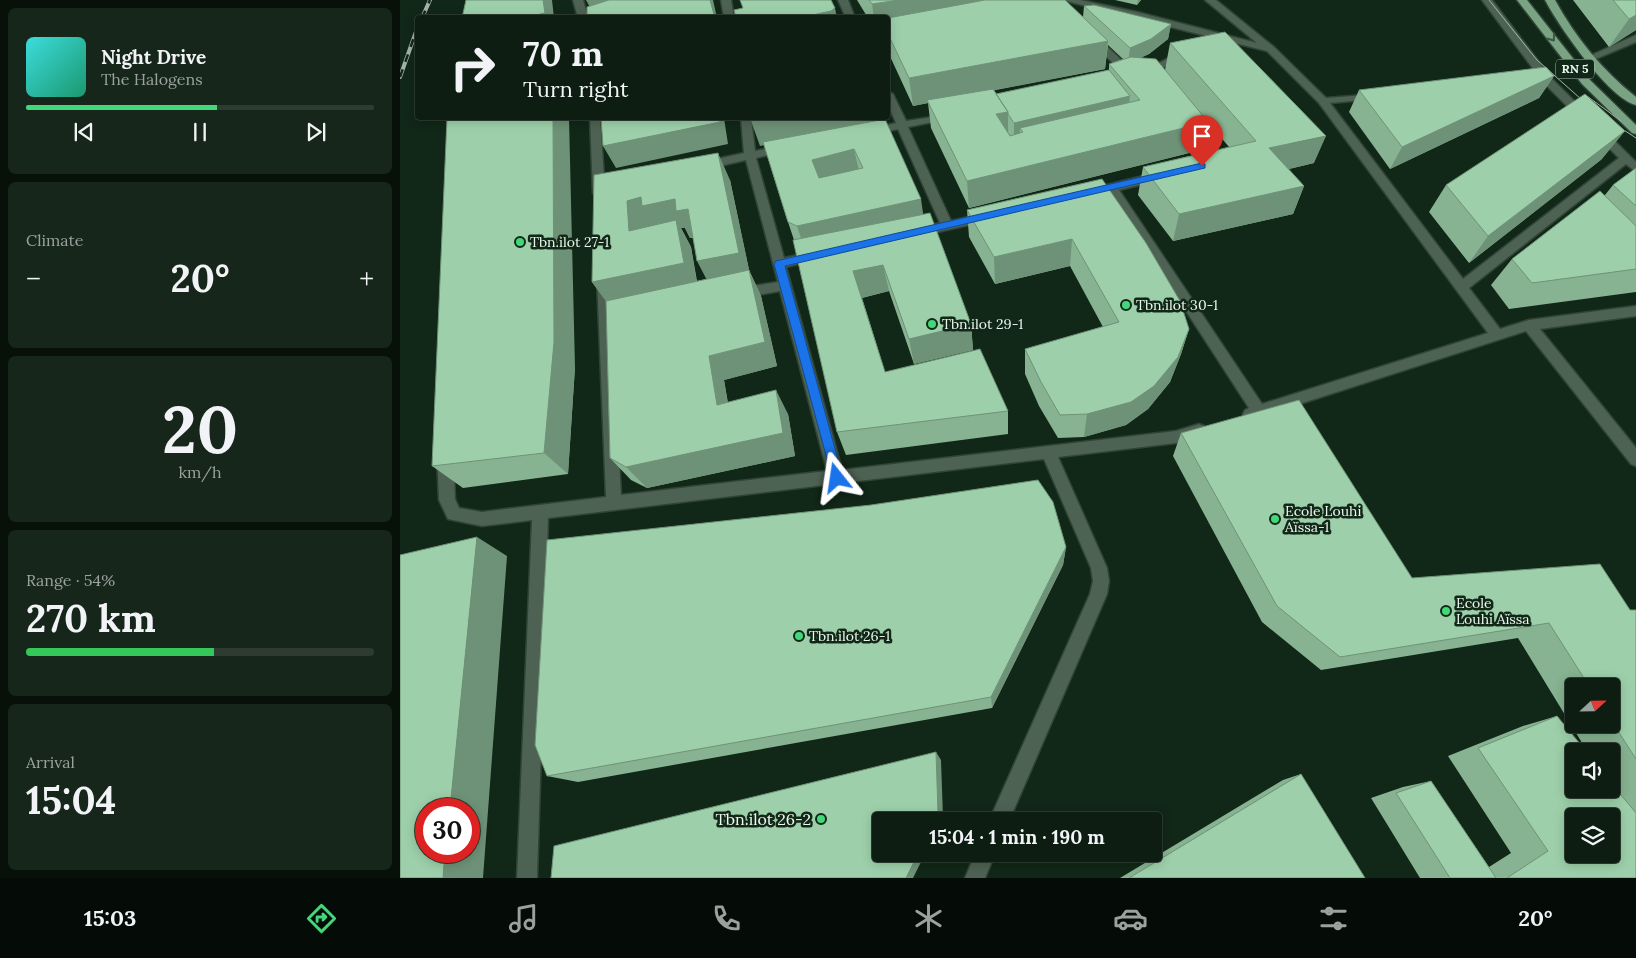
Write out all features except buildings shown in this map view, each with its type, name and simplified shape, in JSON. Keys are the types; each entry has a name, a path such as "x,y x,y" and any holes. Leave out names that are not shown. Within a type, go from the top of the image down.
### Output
{"main road":[{"name":"RN 5","path":"1525,2 1586,82 1636,131"},
{"name":"RN 5","path":"1549,2 1563,24 1590,58 1636,102"}],"street":[{"path":"578,0 582,15"},
{"path":"726,0 728,15"},
{"path":"843,0 850,15"},
{"path":"1057,0 1065,5 1137,15 1271,49"},
{"path":"1210,0 1271,49 1323,101 1463,286 1497,335"},
{"path":"1487,0 1543,80 1636,168"},
{"path":"1084,30 1130,79 1154,83"},
{"path":"1130,79 1219,36"},
{"path":"1590,58 1636,38"},
{"path":"1323,101 1382,95"},
{"path":"890,98 947,226"},
{"path":"855,134 960,114"},
{"path":"1185,116 1216,155 1214,160 1208,164 1193,168"},
{"path":"595,120 603,187 599,207"},
{"path":"746,120 750,155 837,478"},
{"path":"693,168 798,146"},
{"path":"1463,286 1625,158"},
{"path":"1073,197 1175,173"},
{"path":"1112,188 1260,411"},
{"path":"900,237 996,215"},
{"path":"779,264 826,253"},
{"path":"602,263 609,318 614,504"},
{"path":"728,296 785,285"},
{"path":"1232,420 1529,325 1636,311"},
{"path":"1529,325 1636,459"},
{"path":"445,441 447,500 454,514 482,519 1176,437 1213,426"},
{"path":"1003,812 1101,581 1099,568 1048,452"},
{"path":"527,878 540,513"},
{"path":"975,878 982,862"}],"tram line":[{"path":"1489,0 1537,60 1590,107"},
{"path":"1587,96 1621,121"},
{"path":"1610,121 1636,138"}],"railway":[{"path":"423,15 430,0"},
{"path":"400,77 415,34"}],"place":[{"name":"Tbn.ilot 27-1","path":"520,242"},
{"name":"Tbn.ilot 30-1","path":"1126,305"},
{"name":"Tbn.ilot 29-1","path":"932,324"},
{"name":"Ecole Louhi Aïssa-1","path":"1275,519"},
{"name":"Ecole Louhi Aïssa","path":"1446,611"},
{"name":"Tbn.ilot 26-1","path":"799,636"},
{"name":"Tbn.ilot 26-2","path":"821,819"}],"route":[{"path":"837,478 779,264 1202,166"}]}
